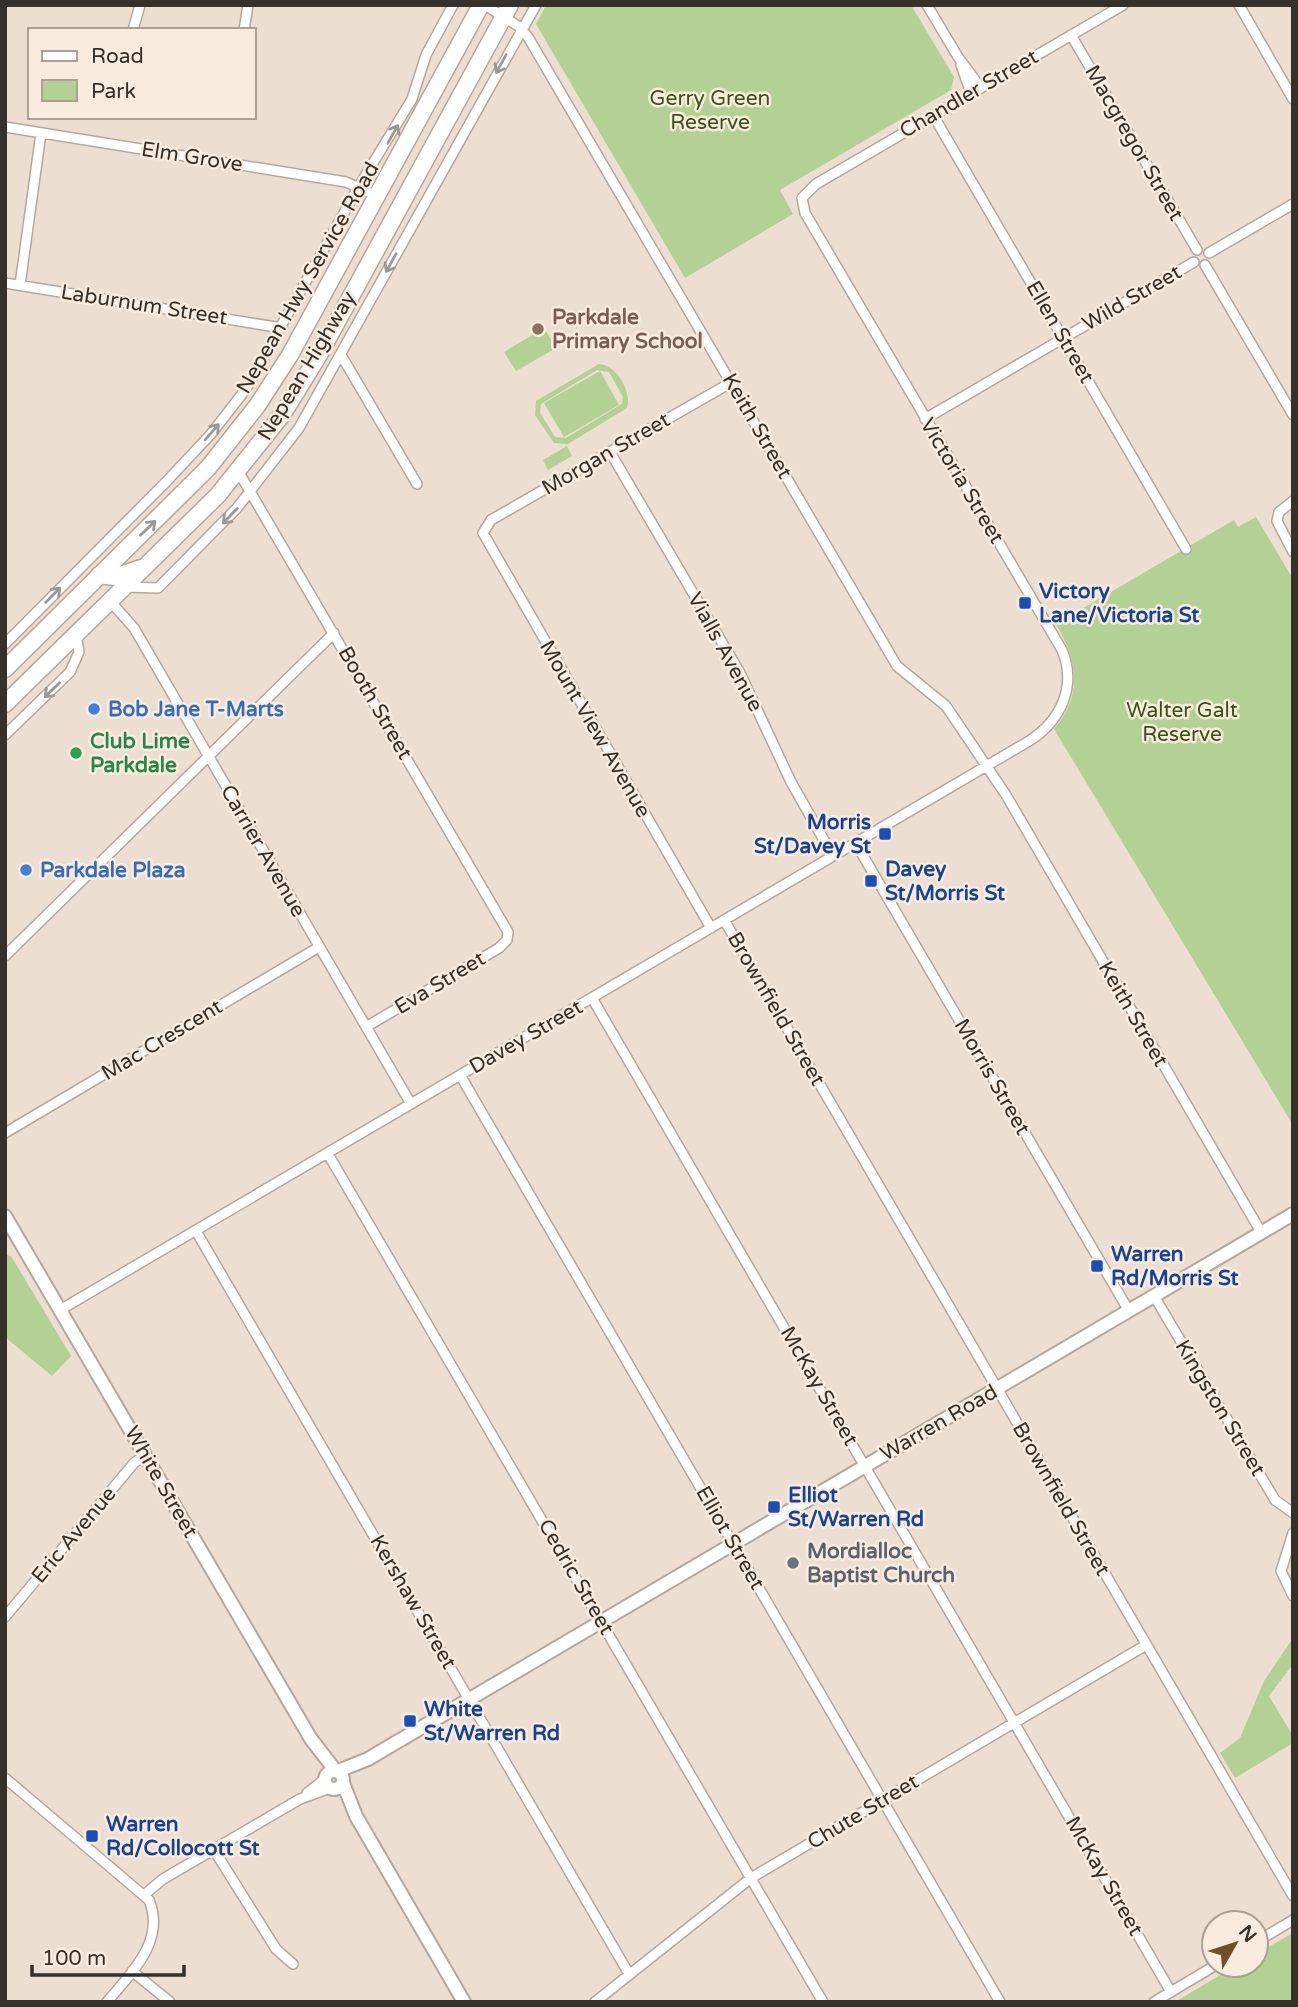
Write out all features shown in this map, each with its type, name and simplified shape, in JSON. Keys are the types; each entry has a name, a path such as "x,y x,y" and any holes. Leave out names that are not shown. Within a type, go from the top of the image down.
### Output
{"highway":[{"name":"Nepean Highway","path":"5,669 208,468 257,407 290,355 483,5"},
{"name":"Nepean Highway","path":"5,704 145,567 238,471 282,415 307,376 507,11"},
{"path":"99,575 114,577 145,567"},
{"path":"72,603 110,601"}],"street":[{"path":"134,28 140,5"},
{"path":"244,28 248,5"},
{"name":"Nepean Hwy Service Road","path":"5,644 224,418 256,374 359,186 412,99 426,55 453,5"},
{"name":"Keith Street","path":"483,5 507,11 521,29 578,119 897,666 942,701 1006,795 1261,1232"},
{"path":"124,587 158,588 251,491 299,428 536,5"},
{"path":"926,5 981,88"},
{"name":"Chandler Street","path":"816,184 1123,5"},
{"path":"1239,5 1293,99"},
{"name":"Macgregor Street","path":"1071,35 1197,250"},
{"path":"958,57 971,93"},
{"name":"Ellen Street","path":"933,115 1186,549"},
{"name":"Elm Grove","path":"5,127 359,186 377,197"},
{"path":"20,285 41,133"},
{"name":"Victoria Street","path":"816,184 802,198 805,213 1067,662 1067,691 1056,716 1038,736 985,766"},
{"path":"1293,204 1209,253 1197,250 1194,261 1205,265 1293,415"},
{"path":"1205,265 1210,258 1209,253"},
{"name":"Wild Street","path":"925,419 1194,261"},
{"name":"Laburnum Street","path":"5,283 282,328"},
{"path":"341,355 417,484"},
{"name":"Morgan Street","path":"483,529 491,520 732,382"},
{"name":"Vialls Avenue","path":"610,452 740,673 791,782 833,856"},
{"name":"Booth Street","path":"238,471 506,926 508,936"},
{"path":"1293,500 1279,512 1277,521 1293,552"},
{"name":"Mount View Avenue","path":"483,529 489,549 711,928"},
{"path":"86,562 99,575"},
{"name":"Carrier Avenue","path":"110,601 134,628 411,1104"},
{"path":"5,956 334,633"},
{"path":"5,735 70,672 79,652 76,635"},
{"name":"Davey Street","path":"60,1310 985,766"},
{"name":"Morris Street","path":"855,842 1129,1311"},
{"name":"Brownfield Street","path":"724,920 1293,1896"},
{"name":"Eva Street","path":"366,1027 499,948 508,936"},
{"name":"Mac Crescent","path":"5,1133 320,947"},
{"name":"McKay Street","path":"592,998 1171,1992"},
{"name":"Elliot Street","path":"460,1075 1000,2002"},
{"name":"Cedric Street","path":"328,1154 823,2002"},
{"name":"Warren Road","path":"144,1895 163,1879 1293,1214"},
{"name":"White Street","path":"7,1225 60,1310 464,2002"},
{"name":"Kershaw Street","path":"196,1231 629,1973"},
{"name":"Kingston Street","path":"1154,1296 1275,1500 1293,1513"},
{"name":"Eric Avenue","path":"5,1617 134,1463 145,1455"},
{"path":"1293,1533 1281,1566 1282,1576 1293,1596"},
{"name":"Chute Street","path":"595,2002 751,1878 1146,1645"},
{"path":"5,1778 144,1895 151,1906 153,1927 147,1951 107,2002"},
{"path":"214,1850 268,1937 293,1964"},
{"path":"1270,1934 1293,1920"},
{"path":"132,1971 170,2002"},
{"path":"1154,2002 1200,1975"}],"green space":[{"name":"Gerry Green Reserve","path":"546,5 911,5 954,77 951,90 780,190 793,214 685,278 536,24"},
{"path":"544,328 556,348 516,371 504,352"},
{"path":"599,364 612,369 622,380 628,402 627,408 568,444 554,443 535,415 536,401","holes":["597,370 609,372 623,397 622,404 566,438 555,437 540,413 541,404"]},
{"path":"600,371 619,405 564,437 544,403"},
{"path":"567,446 572,456 548,470 543,460"},
{"name":"Walter Galt Reserve","path":"1256,517 1293,579 1293,1125 1054,729 1070,703 1074,678 1069,651 1056,624 1234,520 1238,527"},
{"path":"6,1255 11,1256 71,1356 52,1376 5,1337"},
{"path":"1293,1638 1293,1664 1269,1696 1293,1736 1293,1743 1235,1778 1220,1753 1240,1738 1264,1681"},
{"path":"1293,1933 1293,2002 1175,2002 1214,1979 1270,1979 1270,1946"}],"place":[{"name":"Parkdale Primary School","path":"538,329"},
{"name":"Victory Lane/Victoria St","path":"1025,603"},
{"name":"Bob Jane T-Marts","path":"94,709"},
{"name":"Club Lime Parkdale","path":"76,753"},
{"name":"Morris St/Davey St","path":"885,834"},
{"name":"Parkdale Plaza","path":"26,870"},
{"name":"Davey St/Morris St","path":"871,881"},
{"name":"Warren Rd/Morris St","path":"1097,1266"},
{"name":"Elliot St/Warren Rd","path":"774,1507"},
{"name":"Mordialloc Baptist Church","path":"793,1563"},
{"name":"White St/Warren Rd","path":"410,1721"},
{"name":"Warren Rd/Collocott St","path":"92,1836"}]}
